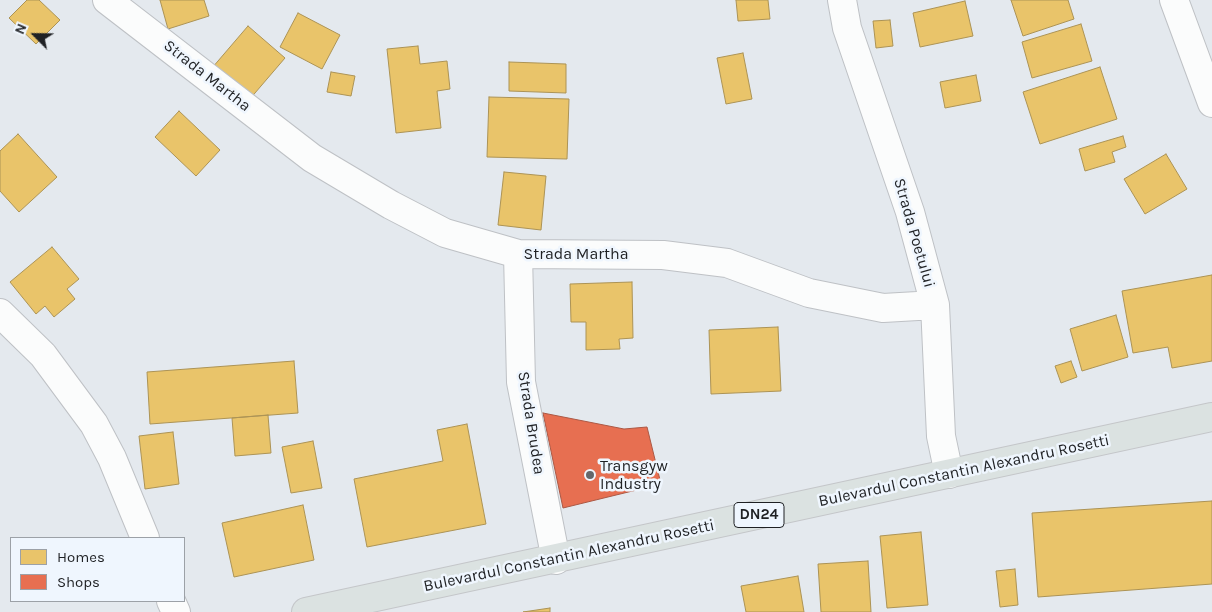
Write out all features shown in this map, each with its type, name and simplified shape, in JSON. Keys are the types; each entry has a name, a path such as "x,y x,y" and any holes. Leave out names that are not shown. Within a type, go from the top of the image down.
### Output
{"main road":[{"name":"Bulevardul Constantin Alexandru Rosetti","path":"306,612 556,560 1212,417"}],"street":[{"name":"Strada Martha","path":"107,0 312,158 391,205 445,233 518,254 664,254 727,264 809,293 883,308 935,305"},
{"name":"Strada Poetului","path":"842,0 847,28 910,212 935,305 941,436 949,474"},
{"path":"1174,0 1212,103"},
{"name":"Strada Brudea","path":"518,254 521,382 556,560"},
{"path":"0,313 43,354 94,424 112,458 145,537"}],"building: Homes":[{"path":"27,0 39,0 60,20 36,44 9,18"},
{"path":"160,0 204,0 209,16 168,29"},
{"path":"736,0 768,0 770,19 738,21"},
{"path":"1011,0 1068,0 1074,19 1023,36"},
{"path":"965,1 973,36 920,47 913,13"},
{"path":"298,13 340,35 322,69 280,47"},
{"path":"890,20 893,46 876,48 873,21"},
{"path":"1081,24 1092,61 1032,78 1022,42"},
{"path":"248,26 285,58 249,100 212,68"},
{"path":"418,46 420,64 447,61 450,89 437,91 441,128 396,133 387,49"},
{"path":"743,53 752,99 726,104 717,58"},
{"path":"509,62 566,64 566,93 509,91"},
{"path":"1100,67 1117,119 1040,144 1023,92"},
{"path":"331,72 355,76 351,96 327,92"},
{"path":"976,75 981,101 945,108 940,82"},
{"path":"489,97 569,99 567,159 487,157"},
{"path":"179,111 220,150 196,176 155,137"},
{"path":"18,134 57,177 19,212 0,191 0,151"},
{"path":"1123,136 1126,147 1112,152 1115,162 1085,171 1079,149"},
{"path":"1166,154 1187,189 1145,214 1124,179"},
{"path":"504,172 546,176 541,230 498,225"},
{"path":"52,247 79,279 67,289 75,299 54,317 45,306 36,314 10,282"},
{"path":"1212,275 1212,361 1172,368 1168,347 1133,353 1122,291"},
{"path":"632,282 633,338 619,339 620,349 586,350 586,322 571,322 570,284"},
{"path":"1116,315 1128,357 1082,371 1070,329"},
{"path":"778,327 781,391 711,394 709,330"},
{"path":"294,361 298,413 150,424 147,372"},
{"path":"1071,361 1077,377 1061,383 1055,366"},
{"path":"268,415 271,453 235,456 232,418"},
{"path":"467,424 486,524 367,547 354,479 443,461 437,430"},
{"path":"173,432 179,484 145,489 139,436"},
{"path":"313,441 322,488 291,493 282,447"},
{"path":"1212,501 1212,584 1038,597 1032,513"},
{"path":"303,505 314,560 234,577 222,523"},
{"path":"921,532 928,605 887,608 880,536"},
{"path":"868,561 871,612 821,612 818,564"},
{"path":"1015,569 1018,605 1000,607 996,571"},
{"path":"798,576 804,612 746,612 741,586"},
{"path":"550,608 550,612 523,612"}],"building: Shops":[{"path":"543,413 624,429 647,427 661,484 563,508"}],"place":[{"name":"Transgyw Industry","path":"590,475"}]}
